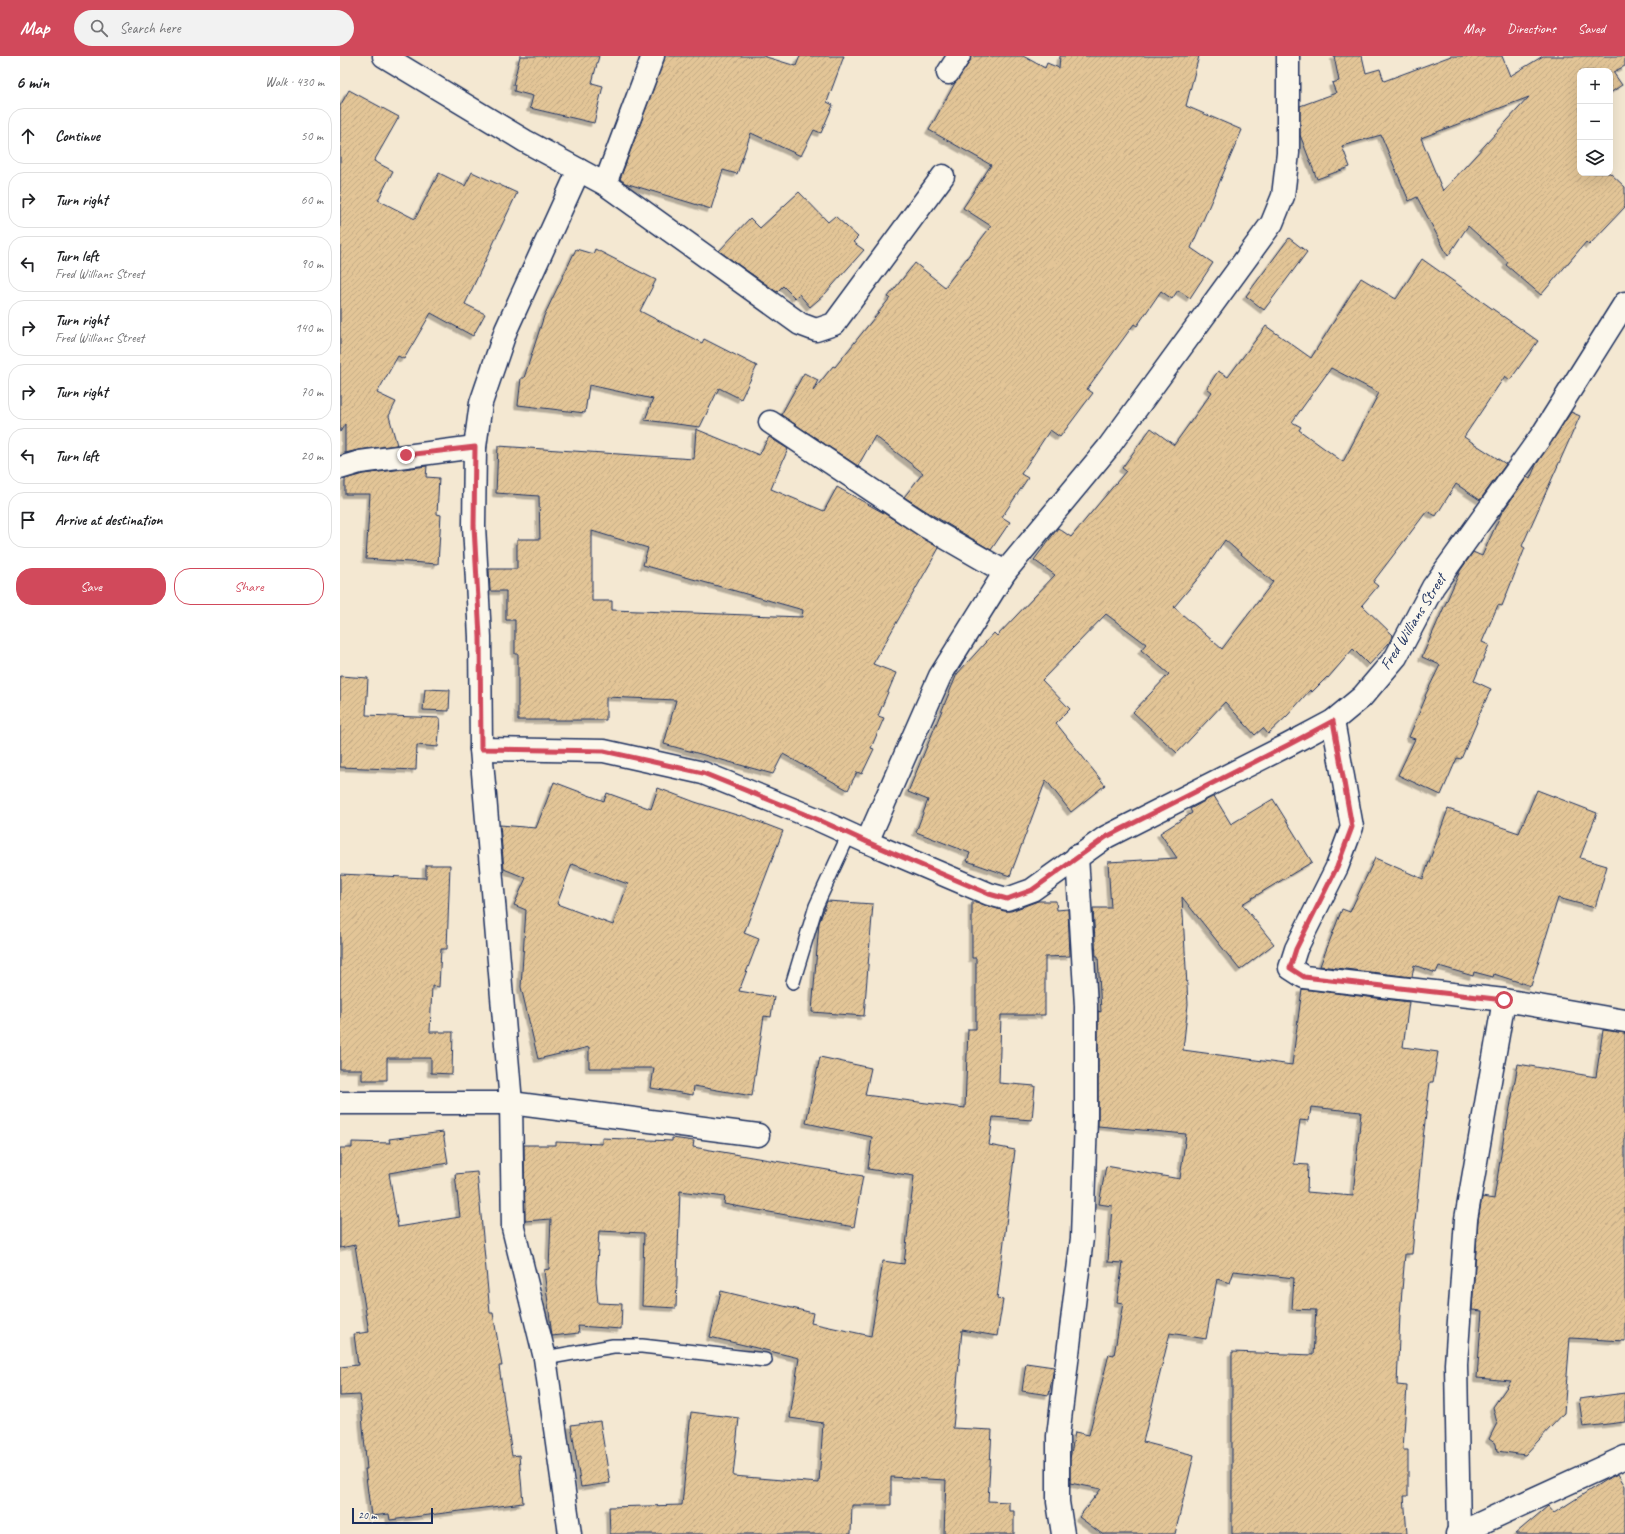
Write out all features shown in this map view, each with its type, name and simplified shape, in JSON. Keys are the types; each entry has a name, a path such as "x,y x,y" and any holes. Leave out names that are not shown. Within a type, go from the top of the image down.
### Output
{"street":[{"path":"384,56 526,141 605,184 800,324 816,330 834,324 943,176"},
{"path":"605,184 653,56"},
{"path":"858,838 940,676 1005,572 1107,449 1272,223 1283,196 1288,153 1288,56"},
{"path":"570,1534 545,1358 513,1228 511,1103 481,749 480,637 474,526 475,447 481,403 506,330 579,170"},
{"name":"Fred Willians Street","path":"481,749 604,751 703,773 819,820 989,894 1007,899 1032,890 1077,856 1106,837 1333,721 1362,697 1396,657 1433,587 1542,435 1625,302"},
{"path":"770,422 927,527 1005,572"},
{"path":"340,468 360,462 475,447"},
{"path":"1333,721 1352,827 1337,867 1296,949 1290,968 1304,977 1504,1000 1625,1022"},
{"path":"1063,1534 1058,1502 1058,1436 1082,1238 1086,1118 1086,1006 1077,856"},
{"path":"1504,1000 1466,1219 1456,1364 1458,1533 1625,1457"},
{"path":"340,1103 511,1103 758,1135"}],"lane":[{"path":"793,982 816,906 858,838"},
{"path":"545,1358 612,1346 642,1346 764,1360"}],"building":[{"path":"520,56 599,56 592,83 603,86 594,123 530,108 533,96 514,91 515,85 513,85"},
{"path":"665,56 763,56 796,66 800,56 844,56 827,102 833,105 821,133 814,130 801,156 751,133 737,174 723,170 711,209 625,183 620,179"},
{"path":"971,56 1023,56 1045,68 1047,63 1059,68 1060,56 1199,56 1186,106 1242,130 1191,248 1213,263 1190,298 1178,290 1172,299 1161,291 1137,326 1134,324 1087,389 1093,393 1060,437 1050,430 1021,474 1028,478 1002,517 1010,522 991,550 904,497 923,473 875,436 858,466 781,415 804,373 818,380 813,391 833,366 835,367 890,298 888,297 915,263 945,287 991,226 963,208 991,165 929,130 955,83 969,63"},
{"path":"1334,56 1362,56 1366,73 1380,69 1384,81 1451,56 1502,56 1510,76 1543,56 1625,56 1625,66 1613,72 1613,68 1577,68 1577,176 1613,176 1625,187 1625,207 1589,245 1586,242 1541,295 1506,265 1508,262 1468,226 1448,256 1417,197 1409,201 1381,135 1342,146 1350,167 1317,179 1300,135 1300,106 1336,93 1332,83 1339,81","holes":["1529,97 1443,191 1421,138"]},
{"path":"1613,72 1622,85 1613,91"},
{"path":"349,90 399,117 374,161 393,171 378,200 415,219 439,173 465,186 472,172 517,193 465,304 485,314 473,336 431,313 404,359 398,356 377,393 396,402 389,416 397,445 345,453 345,424 340,432 340,106"},
{"path":"799,192 828,222 835,216 858,237 853,242 864,250 825,294 810,307 799,294 795,298 783,286 777,292 719,251 750,218 760,228"},
{"path":"1289,238 1307,252 1264,310 1246,296"},
{"path":"576,249 593,254 595,249 656,280 640,311 702,343 704,339 757,366 741,399 719,388 700,427 645,420 653,399 589,385 585,413 518,405 521,378 524,378 544,316"},
{"path":"1422,259 1538,341 1510,380 1505,376 1464,437 1506,464 1480,500 1456,484 1436,516 1427,511 1373,582 1378,586 1362,605 1393,635 1389,643 1369,665 1353,649 1328,678 1327,677 1312,692 1310,690 1288,715 1268,734 1263,728 1255,735 1225,702 1177,753 1133,712 1169,674 1141,650 1146,644 1106,614 1042,680 1070,709 1056,723 1105,785 1071,812 1046,780 1010,876 967,861 970,853 916,832 928,800 908,792 957,674 994,633 997,636 1055,575 1034,560 1058,528 1071,537 1126,471 1122,468 1151,428 1174,445 1212,392 1207,388 1218,371 1228,377 1266,326 1311,358 1361,278 1396,299","holes":["1331,368 1379,393 1343,462 1299,430 1301,427 1292,422","1225,540 1273,582 1222,649 1174,607 1200,576"]},
{"path":"1571,412 1580,416 1522,546 1525,548 1502,606 1498,605 1482,642 1489,645 1474,681 1491,689 1461,759 1457,758 1441,795 1398,775 1415,739 1409,737 1426,697 1425,696 1440,665 1422,657 1460,571 1473,552 1482,556 1501,514 1527,477 1530,479 1536,465"},
{"path":"696,429 759,455 769,437 788,449 771,489 824,511 837,487 882,512 939,548 873,664 896,673 878,716 884,718 871,748 874,749 862,774 857,772 848,790 783,754 773,774 664,744 676,700 606,697 606,720 518,720 518,654 515,654 515,620 506,620 506,591 490,591 489,569 517,569 517,539 540,539 539,496 496,493 498,446 694,459","holes":["592,531 648,548 643,565 803,610 802,617 612,610 612,601 592,601"]},
{"path":"427,466 426,477 439,478 437,514 441,515 438,564 366,559 370,494 345,494 345,479 363,474"},
{"path":"340,676 368,678 366,715 440,718 438,747 417,745 416,770 340,767"},
{"path":"425,689 450,690 449,711 423,710"},
{"path":"554,782 604,801 607,793 651,809 658,788 695,802 740,816 741,815 783,831 744,933 759,939 739,991 774,997 771,1017 764,1016 752,1096 694,1086 693,1095 651,1088 654,1068 589,1068 589,1047 538,1059 521,987 526,910 514,905 526,878 504,869 500,825 536,828","holes":["572,864 628,884 613,925 557,904"]},
{"path":"1537,790 1597,813 1580,858 1607,866 1595,908 1558,898 1531,986 1494,974 1493,977 1474,972 1473,976 1439,966 1436,973 1414,965 1412,977 1320,966 1342,909 1350,912 1375,858 1423,879 1448,809 1519,833"},
{"path":"1214,796 1231,824 1273,799 1312,862 1242,904 1274,944 1240,970 1182,897 1188,1004 1183,1050 1292,1065 1302,989 1409,1002 1403,1047 1438,1052 1433,1082 1430,1082 1412,1254 1405,1254 1400,1315 1397,1385 1407,1386 1403,1450 1408,1450 1408,1496 1404,1496 1407,1534 1232,1534 1232,1352 1313,1355 1316,1310 1292,1309 1294,1278 1234,1271 1230,1283 1217,1279 1206,1339 1170,1333 1143,1442 1194,1455 1175,1534 1102,1534 1079,1517 1101,1489 1070,1483 1070,1459 1075,1432 1089,1435 1109,1354 1114,1355 1123,1303 1117,1302 1123,1263 1108,1262 1112,1206 1099,1204 1106,1166 1180,1179 1186,1134 1098,1126 1098,1011 1101,1012 1098,956 1096,956 1093,908 1111,908 1108,862 1177,858 1160,833 1192,813 1190,809","holes":["1311,1107 1361,1112 1353,1196 1307,1192 1308,1165 1294,1164 1300,1120 1309,1121"]},
{"path":"426,865 450,865 447,949 441,949 439,987 432,986 430,1032 453,1032 452,1074 431,1073 431,1058 387,1058 387,1080 362,1080 362,1069 340,1069 340,874 426,878"},
{"path":"827,901 873,904 864,1016 812,1012 819,923"},
{"path":"1038,901 1056,901 1057,910 1068,909 1070,956 1045,957 1045,1015 1001,1015 999,1083 1035,1086 1032,1120 993,1117 989,1145 1015,1150 997,1299 1003,1300 997,1336 962,1330 953,1428 992,1430 988,1501 1009,1502 1009,1511 1014,1511 1014,1534 944,1534 946,1480 891,1477 891,1505 852,1505 851,1534 610,1534 609,1507 682,1505 691,1412 739,1418 733,1476 819,1483 823,1423 790,1418 799,1358 710,1337 721,1291 813,1313 811,1323 871,1336 883,1261 904,1264 914,1176 868,1169 872,1137 806,1123 820,1057 871,1068 865,1095 965,1108 968,1029 976,1029 976,958 972,958 972,902 1004,911 1011,911"},
{"path":"1603,1030 1625,1033 1625,1341 1570,1338 1564,1413 1525,1455 1497,1451 1496,1444 1489,1439 1497,1423 1493,1407 1511,1381 1477,1378 1482,1311 1472,1310 1478,1220 1482,1197 1494,1199 1505,1129 1506,1130 1518,1064 1596,1077"},
{"path":"443,1132 448,1163 389,1173 398,1227 460,1217 455,1174 477,1172 490,1313 493,1313 502,1366 499,1366 512,1456 519,1455 523,1503 390,1520 389,1514 371,1516 365,1469 367,1469 360,1395 340,1396 340,1367 358,1365 354,1334 369,1332 355,1245 340,1248 340,1148 352,1148 352,1142 390,1143 389,1139"},
{"path":"602,1138 672,1141 672,1138 694,1141 693,1147 863,1176 854,1227 724,1204 725,1197 680,1191 676,1308 642,1306 644,1233 599,1231 596,1281 598,1303 622,1304 621,1329 578,1326 579,1333 552,1336 544,1270 549,1269 551,1219 525,1221 524,1145 556,1145 556,1142 602,1144"},
{"path":"1026,1363 1054,1367 1049,1395 1022,1391"},
{"path":"1625,1393 1625,1422 1583,1427 1579,1399"},
{"path":"600,1421 610,1483 581,1487 571,1425"},
{"path":"1618,1474 1625,1486 1625,1534 1515,1534 1548,1506 1554,1513 1607,1479"}],"route":[{"path":"406,455 475,447 474,526 480,637 481,749 604,751 703,773 819,820 989,894 1007,899 1032,890 1077,856 1106,837 1333,721 1352,827 1337,867 1296,949 1290,968 1304,977 1504,1000"}]}
